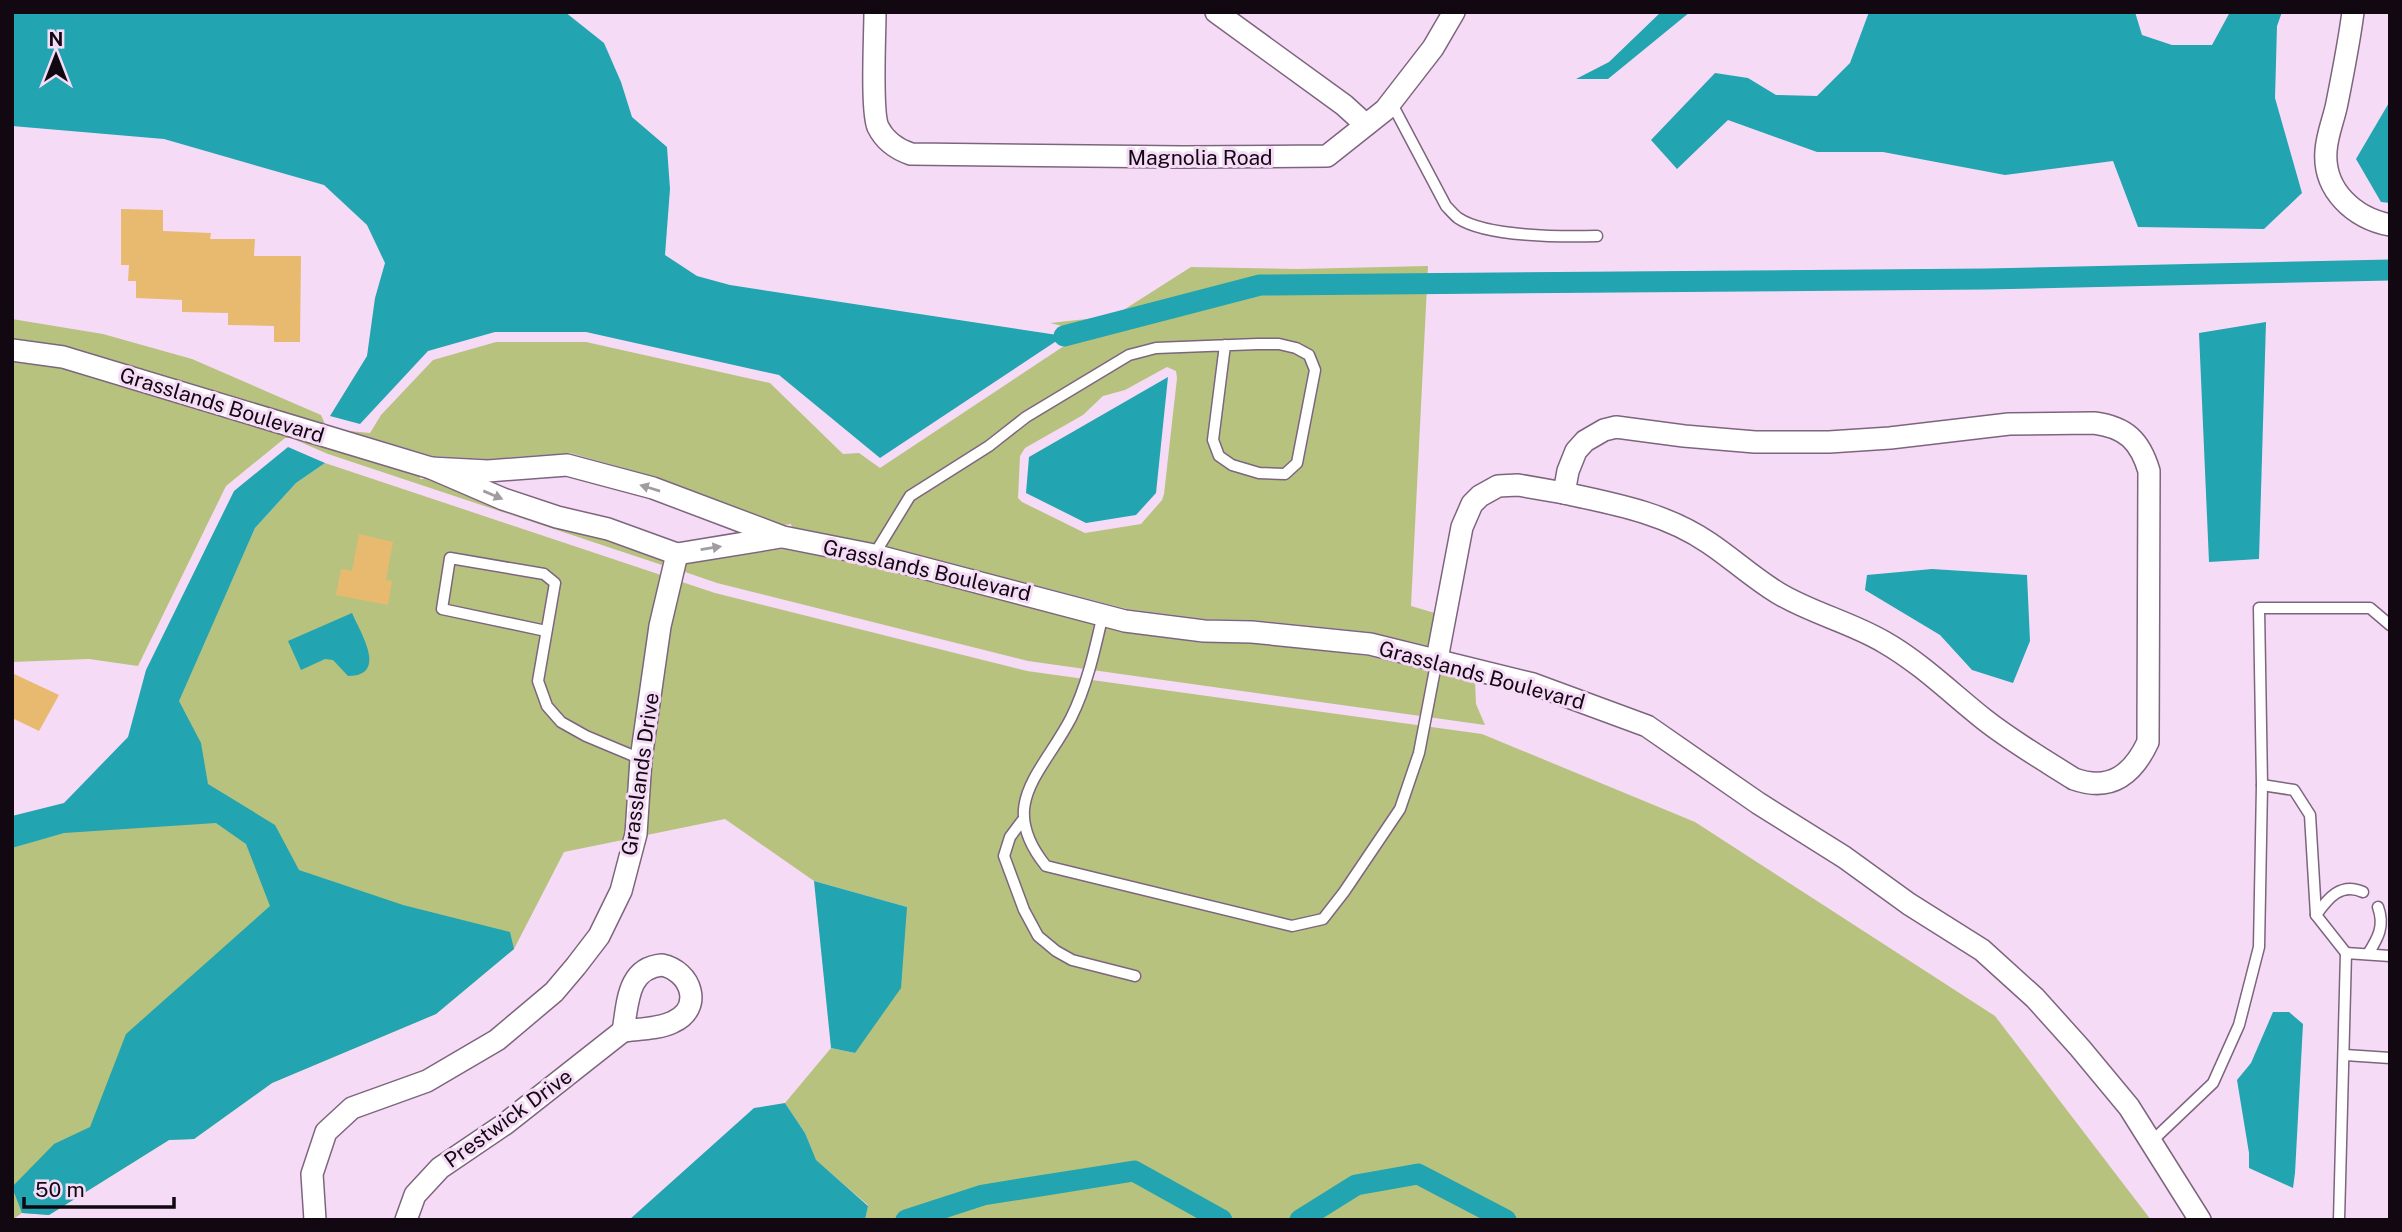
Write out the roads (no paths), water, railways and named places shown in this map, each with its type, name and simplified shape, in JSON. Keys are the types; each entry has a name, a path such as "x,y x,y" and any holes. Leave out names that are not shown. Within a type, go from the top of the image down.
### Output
{"street":[{"name":"Magnolia Road","path":"875,12 876,120 885,138 898,149 911,154 1316,157 1327,156 1336,151 1391,102 1433,48 1454,12"},
{"path":"1216,12 1344,105 1366,125"},
{"path":"2353,12 2326,149 2326,166 2330,180 2347,204 2374,222 2390,225"},
{"name":"Grasslands Boulevard","path":"12,350 63,357 430,468 503,499 557,517 608,529 677,554 783,537"},
{"path":"1437,659 1462,527 1472,504 1498,486 1518,485 1564,494 1624,505 1680,526 1708,542 1764,585 1795,603 1885,642 1915,662 1987,722 2074,779 2082,782 2108,782 2127,773 2139,761 2148,742 2149,471 2138,445 2121,430 2094,423 2009,424 1890,438 1829,442 1755,442 1616,427 1604,430 1585,441 1576,451 1568,471 1564,494"},
{"name":"Grasslands Boulevard","path":"430,468 488,471 567,465 653,488 783,537 874,555 1125,621 1204,631 1252,632 1370,644 1533,684 1647,726 1758,803 1844,857 1909,904 1982,950 2035,998 2129,1107 2200,1220"},
{"name":"Grasslands Drive","path":"315,1220 312,1174 326,1132 352,1108 427,1081 496,1041 554,992 599,936 621,891 636,834 641,759 660,626 677,554"},
{"name":"Prestwick Drive","path":"402,1219 415,1195 440,1168 505,1124 623,1031"}],"lane":[{"path":"1391,102 1446,206 1459,218 1481,227 1511,232 1566,237 1597,236"},
{"path":"874,555 909,496 989,446 1026,417 1129,355 1156,348 1225,345 1279,344 1309,355 1315,370 1297,463 1285,474 1259,473 1232,465 1219,456 1213,440 1225,345"},
{"path":"546,631 442,609 450,558 544,574 555,583 538,681 547,706 561,722 586,736 641,759"},
{"path":"2151,1142 2213,1083 2239,1024 2259,947 2262,785 2259,608 2370,608 2390,625"},
{"path":"1102,614 1094,655 1072,716 1028,788 1022,821 1010,837 1004,856 1024,910 1038,936 1072,960 1135,976"},
{"path":"1022,821 1030,847 1046,866 1292,926 1323,919 1400,809 1419,753 1437,659"},
{"path":"2262,785 2294,790 2310,815 2316,915 2346,953 2339,1220"},
{"path":"2316,915 2329,897 2339,891 2356,889 2363,892"},
{"path":"2368,954 2379,937 2382,924 2378,907"},
{"path":"2346,953 2390,956"},
{"path":"2345,1055 2390,1058"}],"water":[{"path":"12,12 565,12 604,43 632,117 667,147 670,189 665,255 697,276 730,285 1064,336 880,458 779,375 586,332 495,332 428,351 360,424 330,416 367,356 375,298 385,263 367,225 324,185 164,139 12,126"},
{"path":"1661,12 1690,12 1608,79 1576,79 1609,62"},
{"path":"1869,12 2135,12 2142,35 2172,45 2212,45 2230,12 2282,12 2277,26 2275,98 2302,193 2264,229 2138,227 2113,161 2005,175 1883,152 1817,152 1728,120 1677,169 1651,140 1715,73 1748,78 1776,95 1817,96 1850,63"},
{"path":"2390,101 2390,203 2381,202 2356,159"},
{"path":"2266,322 2259,559 2209,562 2199,333"},
{"path":"1168,377 1156,493 1136,515 1086,523 1026,493 1029,457"},
{"path":"288,447 325,463 296,483 255,528 179,701 201,743 208,784 275,825 299,870 403,905 510,932 514,949 436,1014 272,1083 194,1139 169,1140 49,1215 22,1213 12,1187 54,1144 90,1127 126,1034 270,906 246,844 216,823 64,833 12,848 12,816 64,803 128,737 146,670 234,491"},
{"path":"1932,569 2027,575 2030,641 2013,683 1972,670 1940,635 1865,590 1867,575"},
{"path":"352,613 368,652 367,669 360,674 348,676 333,660 325,659 301,670 288,641"},
{"path":"814,881 907,907 901,988 855,1053 831,1048"},
{"path":"2273,1012 2289,1012 2303,1024 2293,1188 2249,1168 2237,1080 2251,1063"},
{"path":"785,1103 805,1133 816,1160 868,1206 865,1220 629,1220 754,1108"}],"waterway":[{"path":"1064,336 1260,285 1986,279 2390,270"},
{"path":"906,1220 983,1195 1134,1171 1222,1220"},
{"path":"1300,1220 1356,1185 1418,1174 1506,1220"}]}
